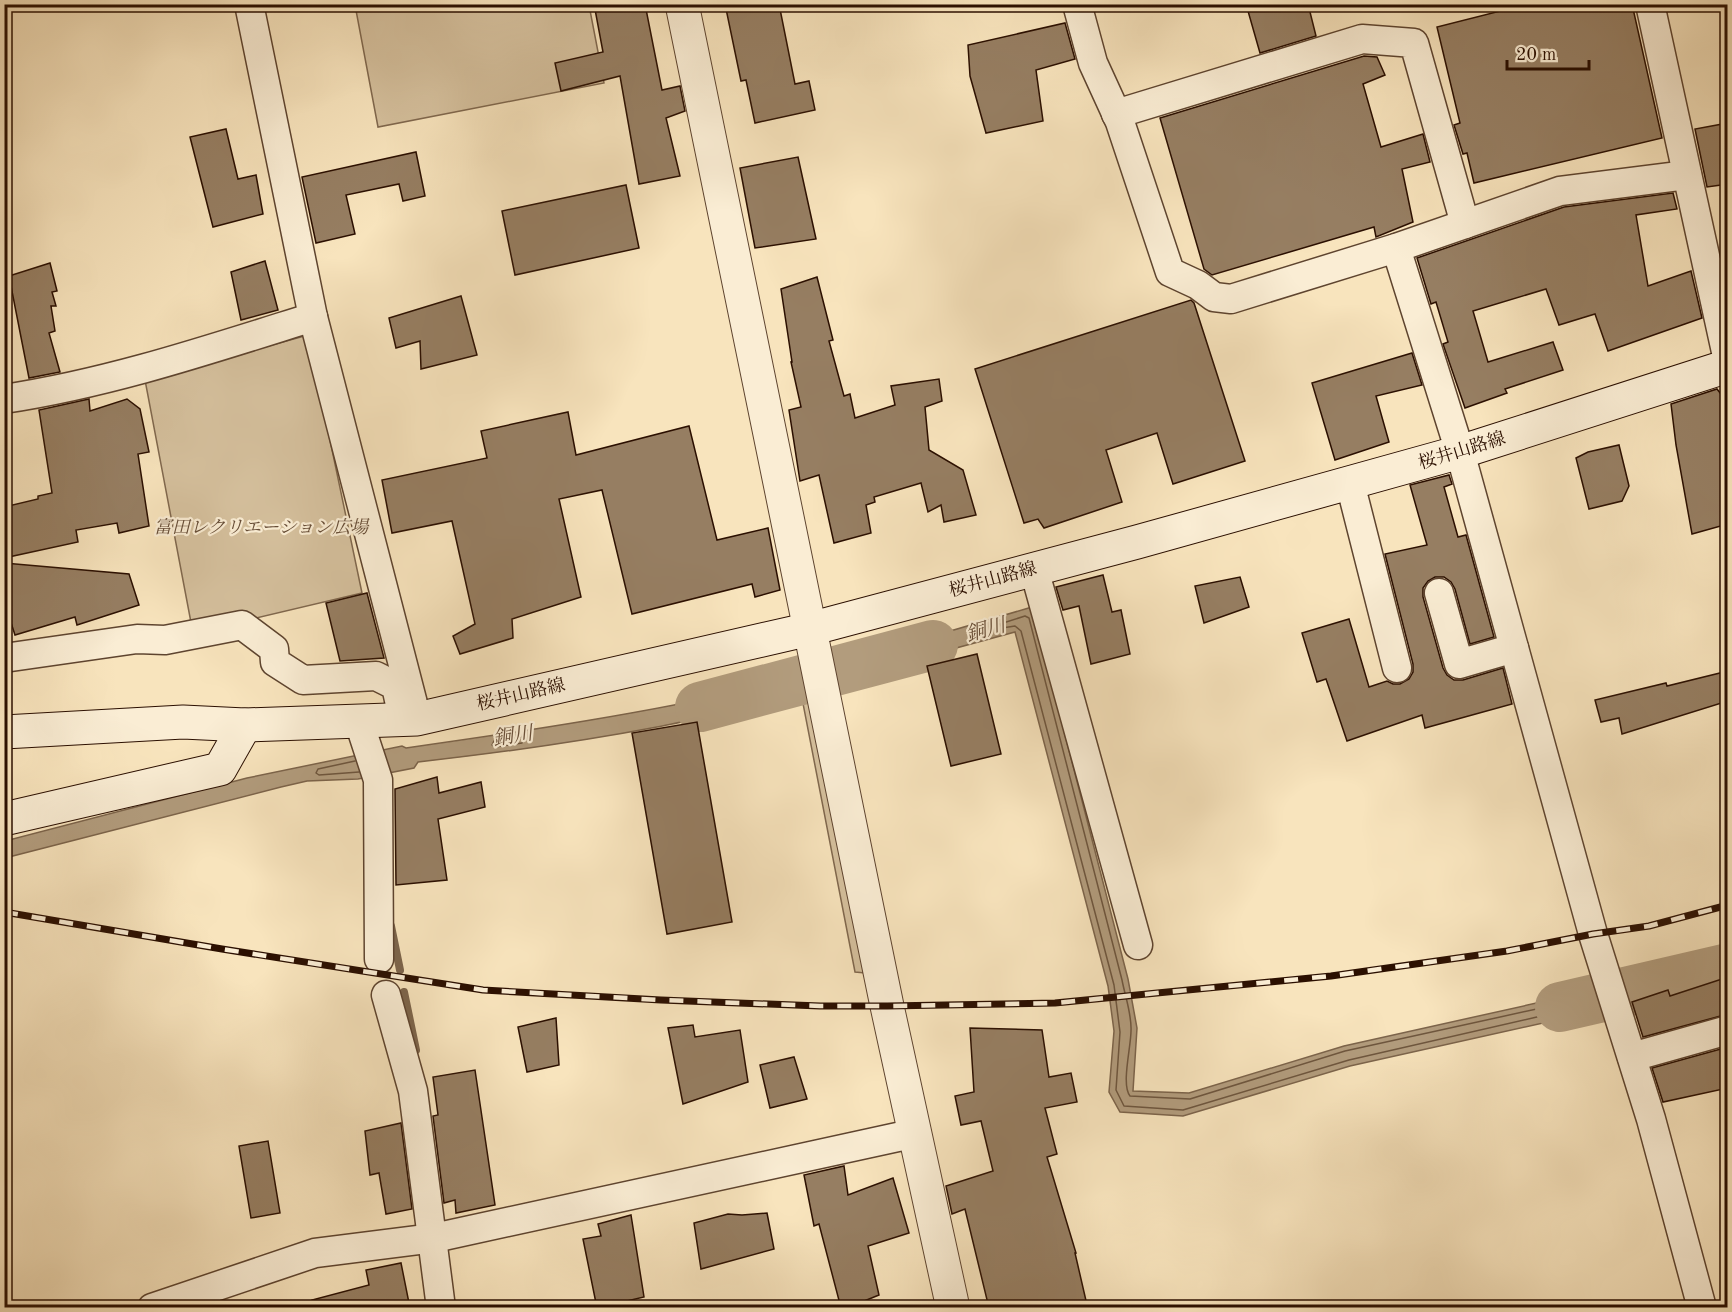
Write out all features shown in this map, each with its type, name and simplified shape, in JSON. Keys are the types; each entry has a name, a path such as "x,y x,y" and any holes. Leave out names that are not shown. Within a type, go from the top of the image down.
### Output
{"main road":[{"path":"682,4 887,1006 953,1308"},
{"name":"桜井山路線","path":"4,732 183,723 245,725 410,719 810,629 1034,570 1460,452 1728,366"},
{"path":"4,819 220,769 245,725"}],"street":[{"path":"249,4 313,317 410,719"},
{"path":"1077,4 1093,63 1116,114 1170,272 1198,285 1214,297 1231,299 1396,248 1560,191 1687,175"},
{"path":"1650,4 1728,361"},
{"path":"1116,114 1362,39 1414,43 1465,224"},
{"path":"1396,248 1460,452 1593,934 1651,1119 1702,1308"},
{"path":"4,399 59,391 143,369 313,317"},
{"path":"1350,483 1398,668"},
{"path":"1034,570 1138,945"},
{"path":"1439,593 1459,664 1514,648"},
{"path":"4,658 137,639 165,640 242,625 274,649 275,662 303,680 376,676 396,686 410,719"},
{"path":"359,722 378,780 379,959"},
{"path":"386,995 413,1091 434,1238 441,1308"},
{"path":"1632,1057 1728,1030"},
{"path":"152,1308 315,1253 434,1238 916,1133"}],"green space":[{"path":"355,5 589,5 604,83 378,127"},
{"name":"富田レクリエーション広場","path":"308,335 362,593 193,633 145,380"},
{"path":"817,682 876,974 855,972 800,688"}],"water":[{"path":"1032,607 1128,979 1137,1028 1133,1091 1189,1093 1344,1046 1604,988 1606,1009 1350,1066 1183,1116 1120,1112 1109,1092 1114,1031 1108,986 1015,632 868,672 865,656"},
{"path":"765,686 769,704 598,738 418,762 414,768 358,779 307,781 5,858 5,841 247,778 402,746 406,748 586,721"}],"building":[{"path":"594,4 645,4 662,90 680,86 685,111 666,118 680,176 639,184 620,76 561,91 555,63 603,52"},
{"path":"725,4 779,4 795,84 809,81 815,110 755,123 746,80 741,81"},
{"path":"1246,4 1308,4 1316,36 1260,53"},
{"path":"1528,4 1632,4 1662,138 1474,183 1467,153 1463,154 1454,125 1460,123 1437,27"},
{"path":"1065,23 1075,59 1036,70 1043,121 986,133 970,76 968,45"},
{"path":"1364,56 1377,57 1385,75 1363,84 1381,147 1423,134 1430,162 1402,169 1413,222 1376,237 1374,227 1212,275 1204,269 1160,118"},
{"path":"1728,123 1728,184 1707,187 1695,129"},
{"path":"226,129 238,179 256,175 263,214 213,227 190,137"},
{"path":"416,152 425,196 403,201 399,184 346,195 355,234 316,243 302,177"},
{"path":"798,157 816,239 755,248 740,168"},
{"path":"626,185 639,248 515,275 502,211"},
{"path":"1673,193 1677,209 1636,215 1648,286 1691,271 1702,318 1608,351 1595,314 1559,325 1546,289 1473,311 1488,362 1553,342 1563,370 1505,389 1507,393 1465,408 1443,344 1448,342 1436,302 1431,304 1417,258 1564,207"},
{"path":"265,261 278,310 241,320 231,272"},
{"path":"50,263 57,291 52,292 56,306 51,306 55,331 49,333 60,372 29,378 9,276"},
{"path":"817,277 833,340 829,341 844,396 850,394 855,418 895,405 891,386 939,379 942,401 925,407 929,450 963,470 976,515 944,522 941,505 928,512 921,483 874,497 875,502 866,505 871,533 834,543 819,475 800,481 789,410 801,407 791,362 781,289"},
{"path":"461,296 477,355 421,369 420,341 396,348 389,318"},
{"path":"1191,300 1194,303 1245,461 1173,484 1157,433 1106,450 1122,502 1044,528 1038,519 1024,523 975,369"},
{"path":"1412,353 1422,385 1376,396 1389,442 1335,460 1312,383"},
{"path":"1717,389 1728,403 1728,524 1692,534 1671,404"},
{"path":"89,399 90,411 127,399 140,409 149,452 138,454 149,526 119,533 117,523 76,530 78,542 4,558 4,507 38,499 38,496 52,493 39,410"},
{"path":"568,412 576,455 689,426 717,540 768,528 780,590 755,597 752,584 632,614 602,490 559,499 581,597 512,619 513,638 460,654 453,636 475,624 452,521 392,533 382,480 487,458 481,431"},
{"path":"1619,445 1629,486 1622,501 1589,509 1576,458 1588,452"},
{"path":"1449,475 1452,484 1444,487 1458,537 1466,535 1494,637 1470,644 1455,589 1444,577 1435,577 1428,581 1423,588 1423,597 1447,675 1454,680 1463,680 1503,668 1512,704 1425,728 1422,715 1347,741 1326,679 1317,682 1302,633 1349,619 1369,687 1387,681 1400,684 1409,679 1413,672 1413,664 1385,554 1427,545 1410,485"},
{"path":"4,563 129,574 139,605 77,625 75,617 15,635 4,601"},
{"path":"1103,575 1112,612 1121,610 1130,654 1091,664 1079,606 1063,610 1056,587"},
{"path":"1240,577 1249,607 1204,623 1195,586"},
{"path":"367,593 384,658 340,661 326,603"},
{"path":"977,654 1001,754 951,766 927,666"},
{"path":"1728,671 1728,701 1622,734 1619,718 1601,722 1595,700"},
{"path":"697,722 732,922 667,934 632,733"},
{"path":"437,777 439,793 481,782 485,807 438,819 447,880 396,885 395,789"},
{"path":"1728,977 1728,1014 1643,1037 1632,1002 1668,990 1670,996"},
{"path":"556,1018 559,1065 527,1072 518,1027"},
{"path":"693,1025 695,1037 740,1030 748,1082 683,1104 668,1028"},
{"path":"970,1028 1042,1030 1049,1077 1071,1073 1077,1102 1045,1108 1057,1154 1047,1157 1076,1253 1087,1305 1074,1308 989,1308 965,1209 952,1214 946,1186 993,1171 981,1121 961,1125 955,1096 974,1092"},
{"path":"1728,1047 1728,1088 1663,1102 1652,1068"},
{"path":"794,1057 807,1099 770,1108 760,1065"},
{"path":"475,1070 495,1205 456,1213 455,1200 444,1203 433,1116 438,1115 433,1077"},
{"path":"401,1123 412,1209 386,1214 379,1173 370,1175 365,1131"},
{"path":"268,1141 280,1213 251,1218 239,1146"},
{"path":"844,1166 848,1195 893,1178 909,1233 868,1246 879,1295 847,1308 841,1308 819,1224 814,1226 804,1175"},
{"path":"767,1213 774,1249 701,1269 694,1223 728,1214"},
{"path":"631,1215 644,1297 597,1308 583,1239 601,1236 598,1224"},
{"path":"401,1263 410,1308 313,1308 312,1300 369,1285 366,1270"}],"waterway":[{"name":"銅川","path":"700,707 933,645"},
{"path":"391,926 400,970"},
{"path":"1560,1007 1728,968"},
{"path":"404,992 416,1050"}],"railway":[{"path":"4,912 483,990 661,1000 887,1006 1055,1003 1331,976 1507,951 1593,934 1649,926 1728,905"}]}
